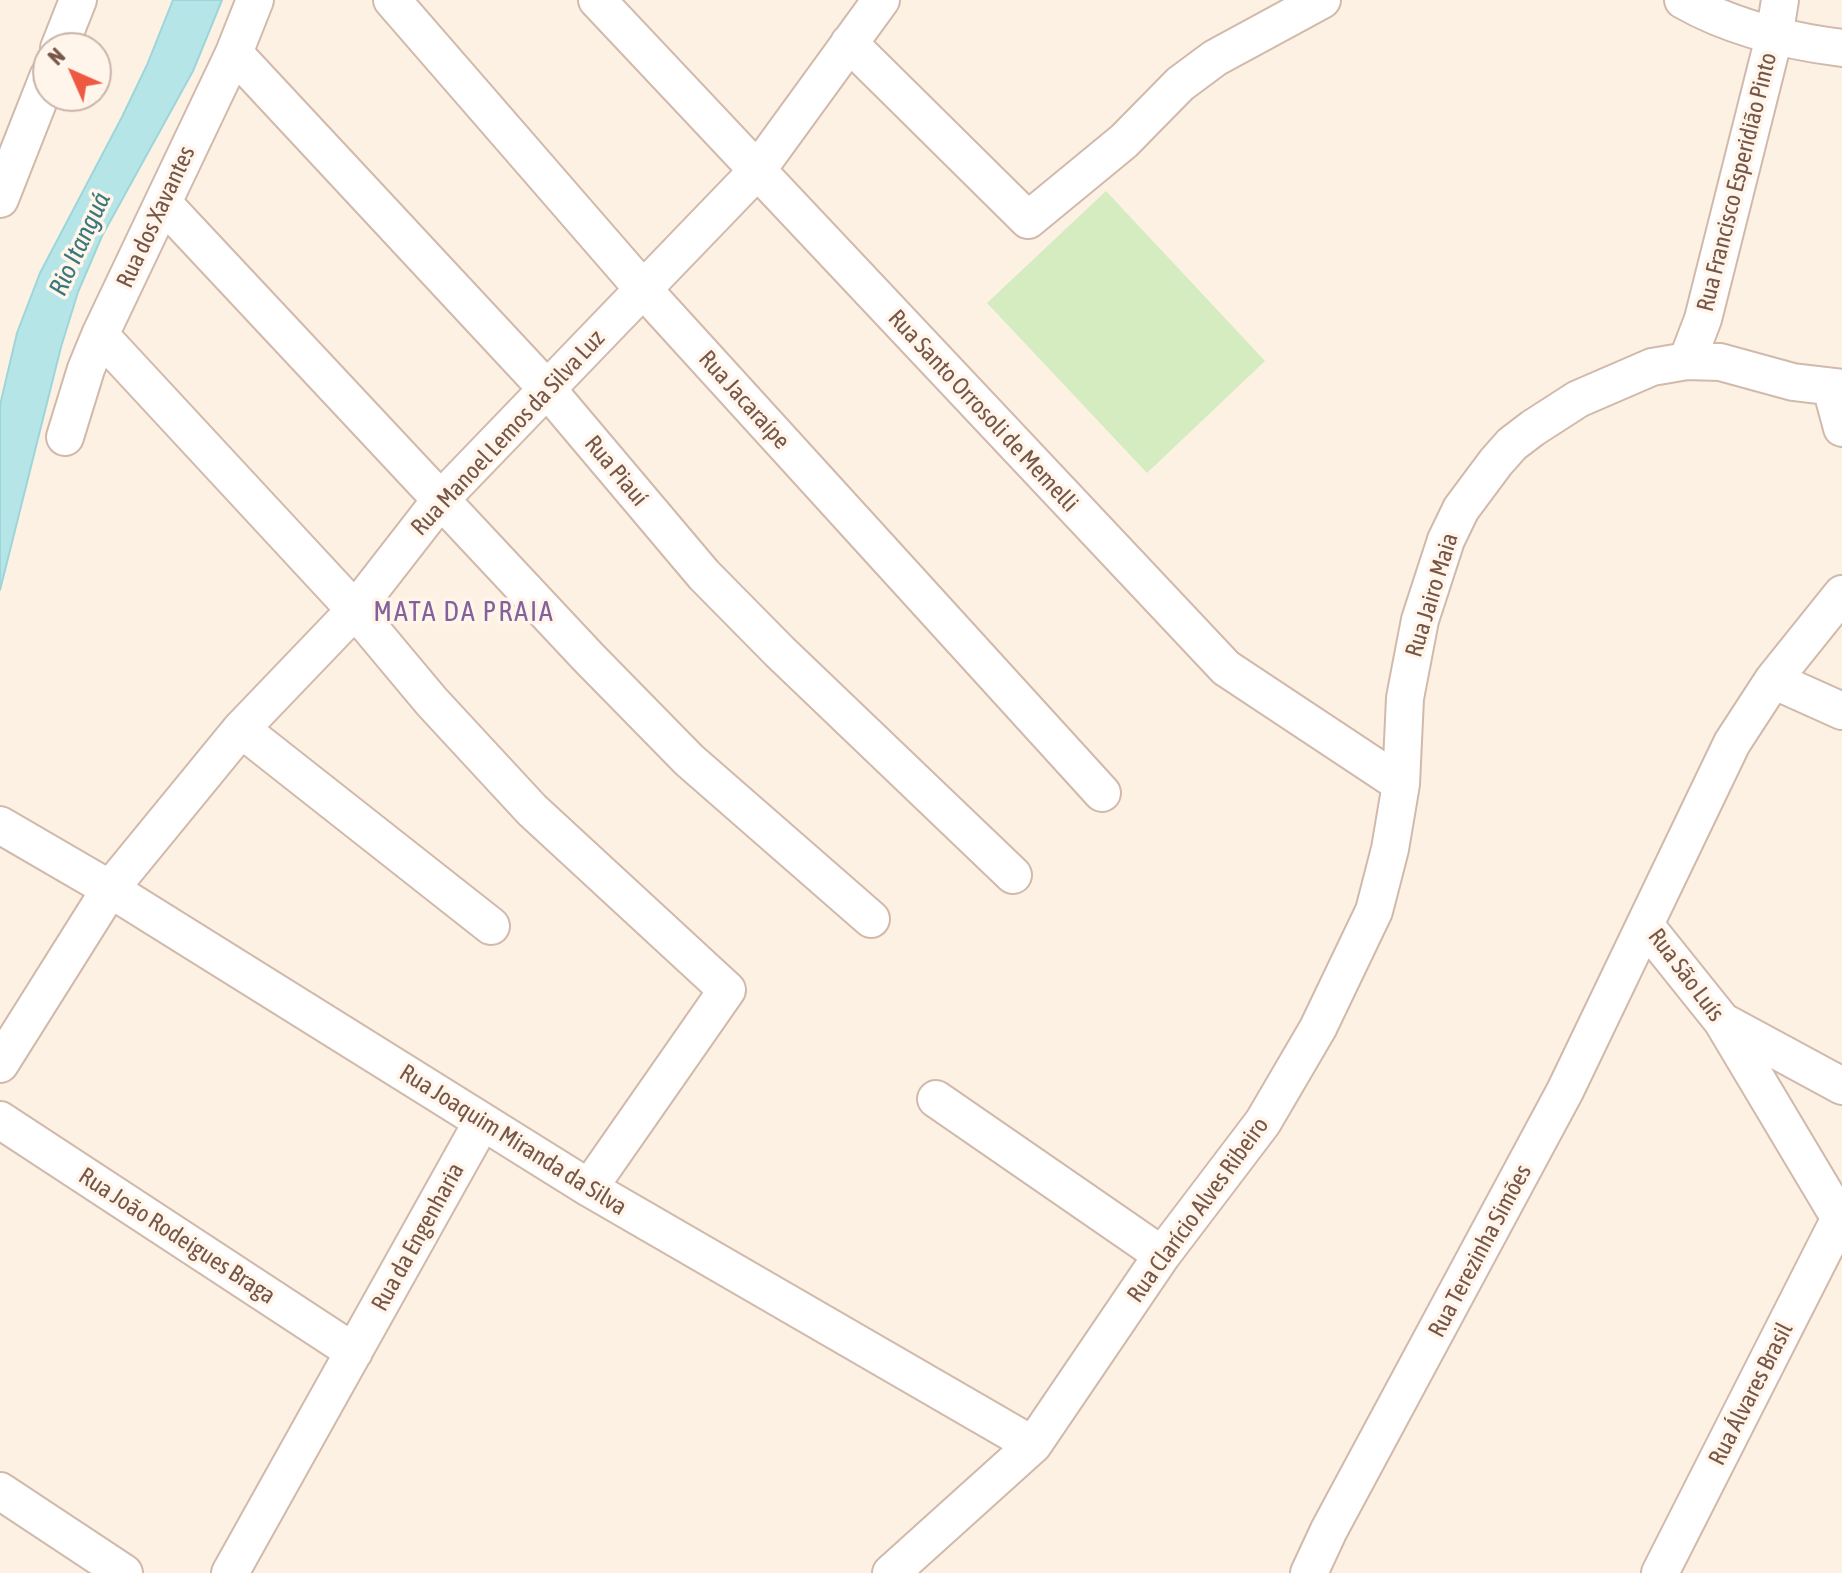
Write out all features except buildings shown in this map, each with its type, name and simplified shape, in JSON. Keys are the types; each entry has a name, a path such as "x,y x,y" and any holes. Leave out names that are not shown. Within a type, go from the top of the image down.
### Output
{"street":[{"path":"65,32 78,0"},
{"name":"Rua dos Xavantes","path":"65,437 100,335 234,53 255,0"},
{"name":"Rua Jacaraípe","path":"392,0 643,289 1102,793"},
{"name":"Rua Santo Orrosoli de Memelli","path":"597,0 1226,668 1401,784"},
{"name":"Rua Manoel Lemos da Silva Luz","path":"0,1064 110,889 241,729 355,610 442,498 756,172 881,0"},
{"path":"849,43 1028,220 1124,141 1180,84 1215,58 1322,0"},
{"path":"1683,0 1774,37 1842,48"},
{"name":"Rua Francisco Esperidião Pinto","path":"1687,361 1703,319 1774,37 1780,0"},
{"name":"Rua Piauí","path":"234,53 547,389 704,575 1013,875"},
{"path":"2,197 35,112"},
{"path":"163,203 588,657 689,760 871,919"},
{"path":"100,335 355,610 432,702 532,810 727,990 589,1188"},
{"name":"Rua Jairo Maia","path":"1401,784 1405,698 1420,620 1446,540 1461,509 1512,444 1578,399 1652,367 1687,361 1720,362 1793,382 1836,388"},
{"path":"1836,388 1842,428"},
{"name":"Rua São Luís","path":"1841,1218 1722,1021 1645,925 1732,743 1773,680 1842,594"},
{"path":"1773,680 1842,711"},
{"path":"241,729 491,926"},
{"name":"Rua Clarício Alves Ribeiro","path":"891,1573 1033,1445 1162,1255 1263,1122 1330,1005 1374,911 1390,849 1401,784"},
{"name":"Rua Joaquim Miranda da Silva","path":"0,825 110,889 589,1188 1033,1445"},
{"name":"Rua Terezinha Simões","path":"1309,1573 1329,1530 1565,1091 1645,925"},
{"path":"1722,1021 1842,1086"},
{"path":"936,1099 1162,1255"},
{"name":"Rua João Rodeigues Braga","path":"0,1120 354,1352"},
{"name":"Rua da Engenharia","path":"230,1573 482,1122"},
{"name":"Rua Álvares Brasil","path":"1660,1573 1841,1218"},
{"path":"0,1491 124,1573"}],"green space":[{"path":"1106,191 1265,361 1147,473 987,303"}],"water":[{"name":"Rio Itanguá","path":"173,0 222,0 193,71 102,236 78,292 61,347 0,590 0,405 17,333 40,273 122,117"}],"district":[{"name":"MATA DA PRAIA","path":"464,612"}]}
